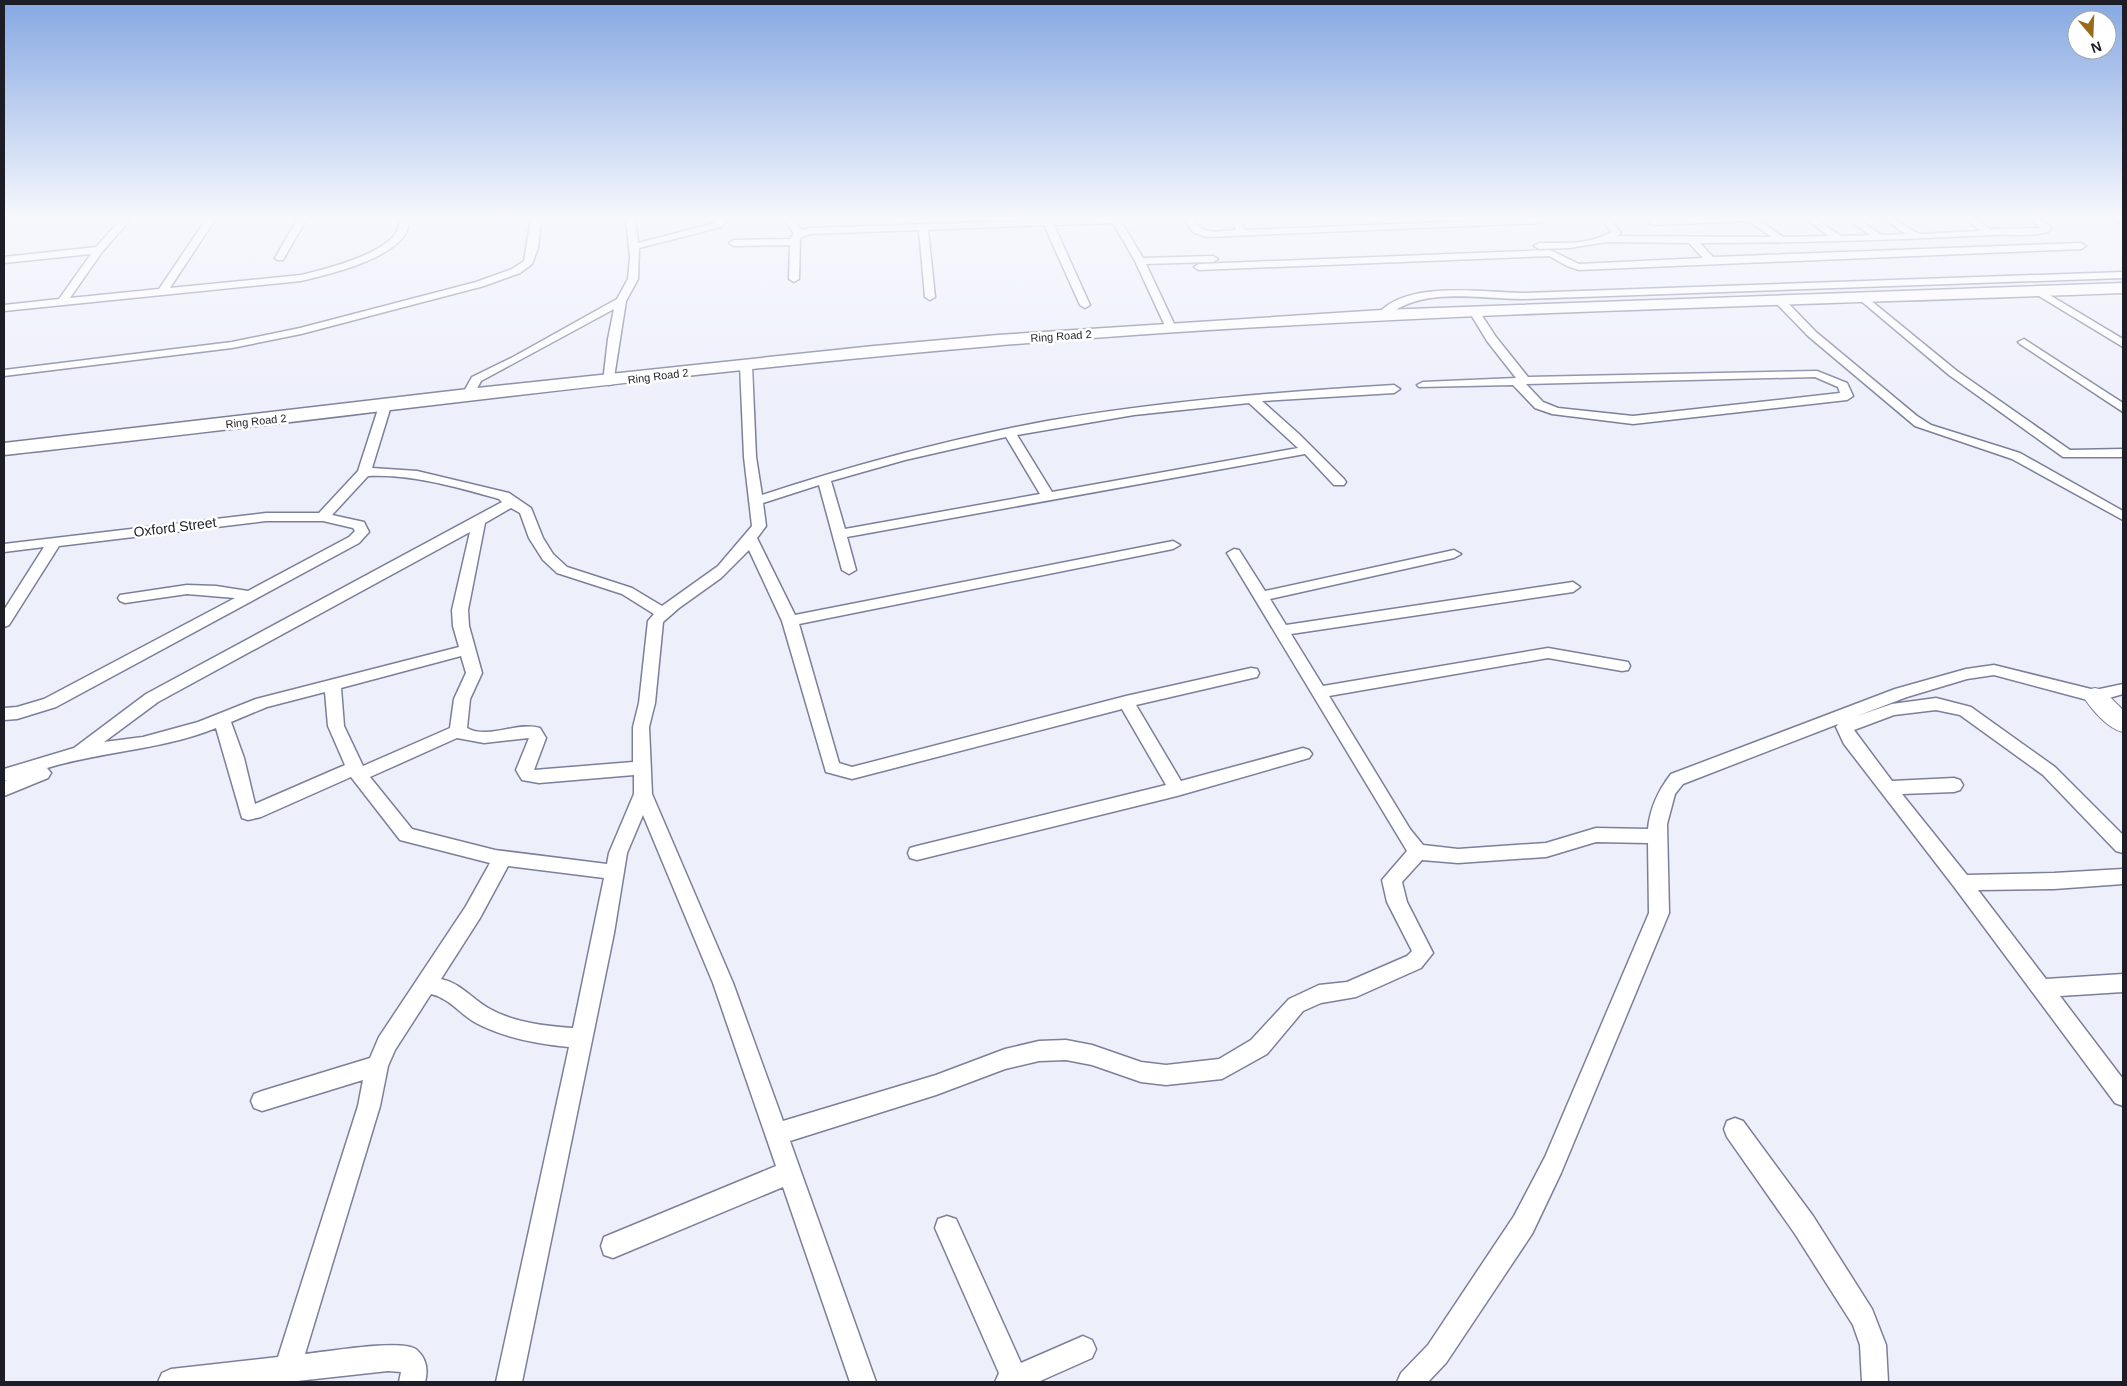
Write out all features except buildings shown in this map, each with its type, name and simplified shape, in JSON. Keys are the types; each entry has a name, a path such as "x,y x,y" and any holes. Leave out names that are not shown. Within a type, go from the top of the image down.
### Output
{"main road":[{"name":"Ring Road 2","path":"4,449 468,395 609,382 874,351 1171,328 1382,316 2123,288"}],"street":[{"path":"62,302 76,283"},
{"path":"162,293 169,283"},
{"path":"4,308 269,283"},
{"path":"4,372 266,338 483,283"},
{"path":"609,382 613,340 621,301 631,283"},
{"path":"929,283 930,297"},
{"path":"1075,283 1085,305"},
{"path":"1150,283 1171,328"},
{"path":"1382,316 1397,302 1418,297 1448,294 1522,296 1903,283"},
{"path":"2038,291 2123,344"},
{"path":"1864,298 1954,373 2067,454 2123,453"},
{"path":"468,395 476,378 516,359 621,301"},
{"path":"1780,301 1799,318 1810,332 1874,385 1896,408 1915,422 1927,428 2016,456 2123,516"},
{"path":"1423,385 1520,381 1716,374 1817,374 1843,385 1847,396 1633,420 1556,411 1539,404 1520,381 1475,313"},
{"path":"2024,342 2123,408"},
{"path":"4,366 115,357"},
{"path":"746,365 750,457 759,526 735,559 710,580 662,613 656,621 647,703 641,727 643,794 722,983 777,1134 863,1382"},
{"path":"756,501 824,478 1010,433 1058,424 1252,399 1394,389"},
{"path":"1252,399 1339,482"},
{"path":"322,517 364,472 385,406"},
{"path":"1010,433 1048,496"},
{"path":"839,534 1307,450"},
{"path":"364,472 392,471 436,478 504,496 526,511 536,538 548,557 562,570 627,591 662,613"},
{"path":"824,478 849,570"},
{"path":"4,788 44,772 80,752 152,698 505,507 509,501"},
{"name":"Oxford Street","path":"4,548 266,516 322,517 359,525 362,532 354,540 250,596"},
{"path":"458,732 462,699 474,673 469,649 461,626 460,610 479,521"},
{"path":"750,539 790,621 832,768 852,773 1126,702 1252,673"},
{"path":"6,615 56,541"},
{"path":"790,621 1173,546"},
{"path":"1234,553 1404,834 1418,852 1458,856 1546,850 1596,835 1656,836"},
{"path":"1260,597 1454,554"},
{"path":"1281,631 1573,587"},
{"path":"125,598 188,588 222,589 250,596"},
{"path":"4,714 17,713 50,703 250,596"},
{"path":"4,776 80,752 143,744 203,727 262,703 469,649"},
{"path":"1318,692 1548,653 1622,666"},
{"path":"1410,1382 1437,1354 1523,1225 1553,1165 1659,913 1660,885 1656,836 1668,788 1677,779 1901,694 1966,674 1994,670 2095,696 2123,690"},
{"path":"333,686 336,726 356,772 406,835 503,858 614,872"},
{"path":"2095,696 2123,724"},
{"path":"1126,702 1178,789"},
{"path":"2123,846 2048,771 1965,711 1936,704 1892,710 1844,727 1850,740 1962,883 2123,1096"},
{"path":"222,720 235,758 248,813 255,812 458,732 469,737 534,732 538,738 526,764 525,770 528,775 539,777 641,768"},
{"path":"917,853 1178,789 1303,754"},
{"path":"1888,788 1954,785"},
{"path":"509,1382 604,933 614,872 629,824 643,794"},
{"path":"777,1134 936,1085 1005,1059 1039,1052 1066,1050 1092,1055 1141,1072 1166,1075 1222,1069 1259,1047 1296,1005 1319,994 1349,991 1414,962 1423,953 1397,902 1392,880 1418,852"},
{"path":"287,1369 369,1106 377,1066 387,1044 428,985 473,912 503,858"},
{"path":"1962,883 2054,881 2123,876"},
{"path":"2040,988 2123,983"},
{"path":"428,985 447,989 481,1015 495,1022 537,1034 581,1038"},
{"path":"262,1101 377,1066"},
{"path":"1735,1130 1804,1225 1863,1318 1873,1345 1875,1382"},
{"path":"613,1246 790,1172"},
{"path":"947,1228 1011,1381 1083,1349"},
{"path":"171,1382 388,1358 408,1359 415,1370 412,1382"}]}
